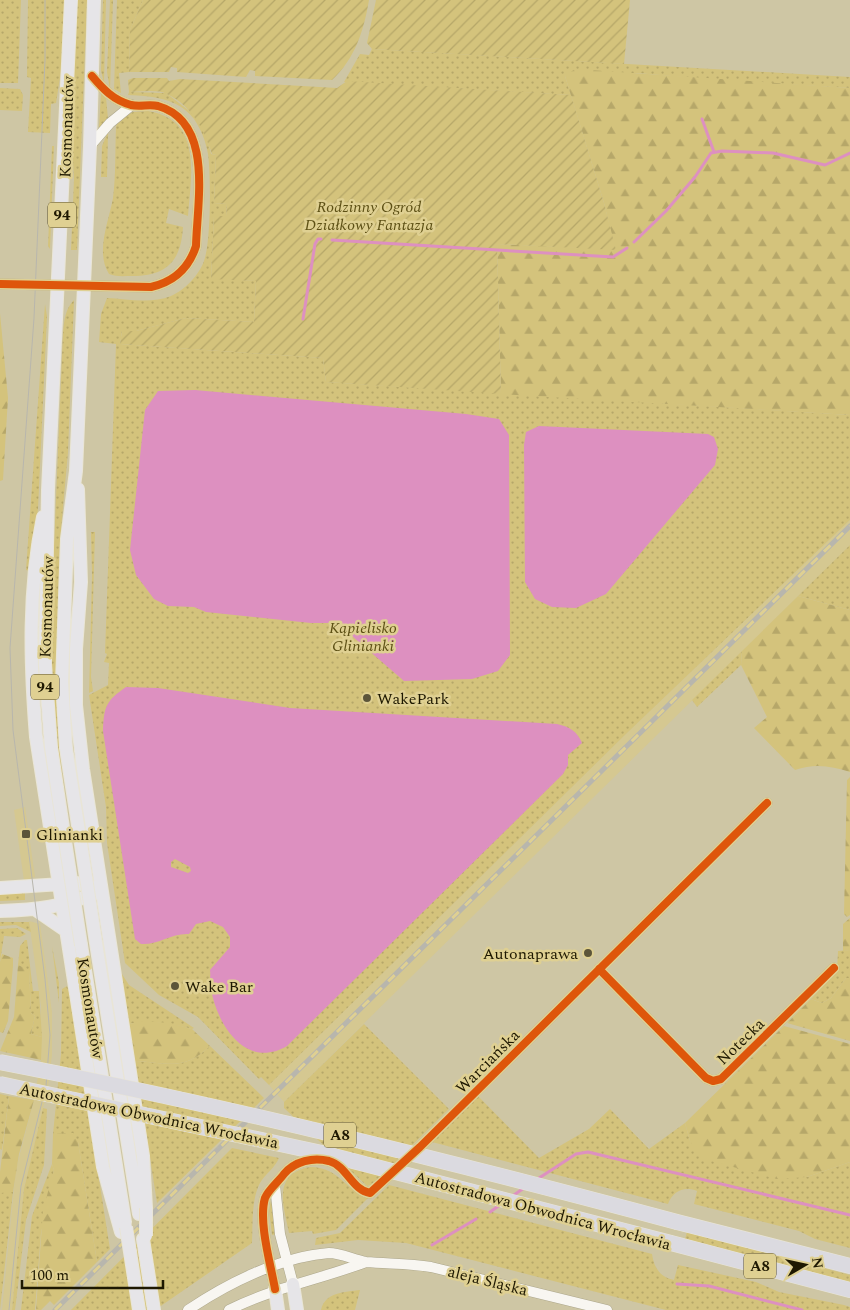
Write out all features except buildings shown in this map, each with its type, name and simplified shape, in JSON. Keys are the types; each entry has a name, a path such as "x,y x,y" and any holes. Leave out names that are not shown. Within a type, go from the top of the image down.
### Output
{"highway":[{"name":"Autostradowa Obwodnica Wrocławia","path":"0,1062 159,1093 326,1131 850,1266"},
{"name":"Autostradowa Obwodnica Wrocławia","path":"0,1084 236,1133 322,1153 850,1290"}],"main road":[{"name":"Kosmonautów","path":"71,0 48,490 46,708 123,1230"},
{"name":"Kosmonautów","path":"94,0 90,146 76,471 67,539 62,682 66,748 96,943 142,1211 147,1265 154,1309"},
{"path":"76,471 79,498 82,582 76,649 76,704 83,769 144,1156 142,1211"},
{"path":"48,490 33,571 31,675 36,737 103,1168 123,1230 139,1310"},
{"path":"0,888 77,883 102,890"},
{"path":"0,911 36,910 61,905 80,900 102,890"},
{"path":"36,910 65,930"},
{"path":"293,1284 297,1310"},
{"path":"275,1290 278,1310"}],"street":[{"path":"0,284 151,287 164,284 175,278 187,265 196,246 198,155 194,140 185,124 174,114 159,107 132,105 109,95 92,76"},
{"path":"90,146 110,123 132,105"},
{"name":"Warciańska","path":"275,1290 264,1211 265,1197 290,1167 299,1162 311,1160 335,1163 362,1192 370,1193 420,1147 767,803"},
{"name":"Notecka","path":"599,969 706,1078 713,1081 721,1079 834,968"},
{"path":"276,1185 280,1234 293,1284"},
{"name":"aleja Śląska","path":"188,1310 240,1279 271,1267 331,1253 366,1262 404,1262 431,1267 608,1310"},
{"name":"aleja Śląska","path":"229,1310 275,1290 336,1273 366,1262"}],"shaded area":[{"path":"195,390 466,414 499,419 509,435 510,655 498,671 472,679 404,681 337,623 311,623 206,612 194,607 168,606 154,599 136,575 130,550 145,410 158,391"},
{"path":"539,426 708,434 714,437 718,449 715,465 606,594 576,608 552,607 535,599 525,582 524,445 526,432"},
{"path":"850,520 850,545 284,1102 269,1085 625,735"},
{"path":"126,687 158,688 290,708 557,724 572,730 578,735 582,743 568,755 568,765 563,774 287,1046 272,1052 259,1052 247,1048 236,1040 227,1029 214,1003 210,987 210,970 230,947 230,937 223,927 210,921 196,924 189,934 176,935 154,943 141,944 135,939 103,731 107,705 114,696","holes":["175,859 190,867 191,871 188,873 171,867 171,862"]},
{"path":"25,807 35,877 24,881 14,810"},
{"path":"29,921 40,924 52,1012 52,1055 48,1087 24,1189 12,1310 2,1310 16,1169 33,1104 41,1060 41,1006"}],"green space":[{"path":"0,0 21,0 18,83 0,83"},
{"path":"28,0 65,0 62,65 56,103 51,104 50,133 28,132 31,78 27,77"},
{"path":"77,0 87,0 77,250 71,250 74,179 71,128"},
{"path":"103,0 106,0 104,83 101,71"},
{"path":"110,0 113,0 110,90 107,72"},
{"path":"117,0 143,0 130,30 129,72 119,73 121,93 114,89"},
{"path":"143,0 369,0 357,43 347,63 332,80 255,76 255,71 250,70 246,77 177,72 177,68 171,67 169,72 129,72 130,30"},
{"path":"376,0 630,0 624,64 372,49 367,43"},
{"path":"372,49 850,77 850,88 637,73 565,76 571,95 344,82 360,54 369,55"},
{"path":"575,69 850,88 850,415 501,394 497,244 615,249 604,203 565,76"},
{"name":"Rodzinny Ogród Działkowy Fantazja","path":"133,78 167,78 169,81 180,79 337,88 347,81 571,95 604,203 616,250 497,244 501,394 326,382 323,358 120,344 122,331 136,331 186,318 254,322 256,281 211,279 214,216 226,216 227,204 214,203 216,155 212,154 196,119 183,105 163,92 129,92 128,80"},
{"path":"0,88 20,89 23,95 22,111 0,110"},
{"name":"Kąpielisko Glinianki","path":"129,92 166,93 196,116 207,137 211,154 216,155 214,203 227,204 226,216 214,216 211,278 256,281 254,322 186,318 136,331 122,331 120,344 323,358 326,382 850,415 850,520 625,735 269,1085 261,1077 259,1079 198,1017 159,995 125,963 107,843 106,807 89,695 108,685 109,663 104,662 107,654 105,653 116,344 99,342 101,314 107,298 155,300 171,296 186,286 199,272 204,261 210,208 208,154 203,136 194,119 188,112 172,102 155,97 128,95"},
{"path":"101,93 106,97 108,119 99,128"},
{"path":"148,111 166,116 178,126 186,138 190,152 191,168 188,216 169,209 166,223 183,227 179,249 170,264 154,273 114,276 109,274 105,265 103,246 114,189 116,127 118,120 133,112"},
{"path":"108,132 107,177 101,177 102,146"},
{"path":"52,146 54,146 50,249 48,246"},
{"path":"74,300 68,452 60,541 56,679 60,757 71,840 54,727 50,640 63,333 67,311"},
{"path":"45,304 47,316 38,509 30,571 26,570"},
{"path":"0,313 8,398 3,480 0,481"},
{"path":"91,532 95,532 91,677 93,691 89,693 92,575"},
{"path":"850,545 850,610 798,596"},
{"path":"798,596 850,610 850,772 823,766 795,770 754,728 767,717 741,665 742,651"},
{"path":"742,651 741,665 697,707 692,700"},
{"path":"850,777 850,915 847,917 844,914 847,780"},
{"path":"25,893 25,900 0,901 0,894"},
{"path":"850,918 850,950 843,951 843,924"},
{"path":"0,922 29,922 31,932 16,925 0,926"},
{"path":"17,928 26,934 20,937 4,936 0,962 0,929"},
{"path":"27,940 33,991 39,991 42,1037 31,1034 35,1016 31,1013 29,971 18,965 20,946"},
{"path":"52,946 59,983 59,1003"},
{"path":"850,950 850,978 846,978 831,998 822,1003 811,999 837,972 838,951"},
{"path":"2,954 13,958 8,1021 3,1033 0,1032 0,962"},
{"path":"18,965 29,970 31,1013 35,1016 31,1034 42,1037 41,1060 0,1051 14,1017"},
{"path":"120,971 129,985 194,1028 153,1022 129,1024"},
{"path":"846,978 850,978 850,1041 787,1023 811,999 822,1003 831,998"},
{"path":"67,986 70,995 110,1249 97,1262 78,1142 53,1134 61,1054 62,989"},
{"path":"143,1021 170,1023 192,1029 210,1046 192,1059 175,1064 135,1061 129,1024"},
{"path":"364,1024 449,1109 373,1184 367,1186 284,1108 284,1102"},
{"path":"784,1026 850,1044 850,1162 807,1177 777,1179 708,1160 698,1153 690,1141 685,1123"},
{"path":"210,1046 264,1098 157,1203 135,1061 175,1064 192,1059"},
{"path":"0,1094 9,1096 2,1150 0,1149"},
{"path":"9,1096 34,1100 19,1154 13,1192 0,1193 0,1172"},
{"path":"478,1096 539,1158 589,1129 610,1109 649,1149 685,1123 690,1141 807,1177 850,1162 850,1248 815,1239 799,1231 694,1204 697,1191 683,1189 673,1196 668,1204 432,1142"},
{"path":"43,1108 47,1109 44,1165 26,1220 15,1310 12,1310 24,1189"},
{"path":"73,1133 78,1142 97,1262 54,1305 50,1301 41,1310 36,1310 43,1210 54,1170 52,1164 53,1134"},
{"path":"232,1148 279,1158 262,1180 257,1190 253,1212 252,1243 155,1310 71,1310"},
{"path":"52,1164 54,1170 41,1233 35,1310 21,1310 32,1216"},
{"path":"310,1167 329,1171 361,1195 369,1197 336,1230 313,1234 312,1231 289,1233 283,1203 285,1184 298,1171"},
{"path":"389,1185 652,1254 654,1264 661,1274 669,1279 674,1280 678,1265 756,1282 779,1292 844,1305 850,1307 850,1310 666,1310 406,1243 358,1240 315,1245 316,1238 340,1233"},
{"path":"5,1191 13,1192 0,1310 0,1193"},
{"path":"272,1194 277,1234 272,1235 269,1211"},
{"path":"687,1232 850,1275 850,1282 685,1239"},
{"path":"360,1290 355,1310 321,1310 323,1304 331,1296 342,1292"}],"waterway":[{"path":"702,119 714,152"},
{"path":"634,242 666,211 695,177 711,153 722,151 773,153 825,165 850,153"},
{"path":"303,319 315,244 318,239 321,239"},
{"path":"332,240 613,257 627,248"},
{"path":"536,1180 576,1154 588,1152 850,1215"},
{"path":"511,1197 524,1188"},
{"path":"490,1212 500,1205"},
{"path":"432,1245 476,1219"},
{"path":"677,1284 709,1286 802,1310"}],"tram line":[{"path":"9,1310 21,1186 46,1086 50,1035 45,979 13,730 10,648 34,318 45,60 45,0"}],"railway":[{"path":"55,1310 850,526"}],"cycle path":[{"path":"0,284 151,287 173,278 193,254 196,246 199,187 195,146 188,128 176,115 158,106 134,106 119,100 104,90 92,76"},
{"path":"275,1289 264,1231 263,1208 266,1195 288,1170 305,1161 329,1161 340,1168 364,1191 370,1193 420,1147 767,803"},
{"path":"599,969 706,1078 713,1081 721,1079 834,968"}],"place":[{"name":"WakePark","path":"367,698"},
{"name":"Glinianki","path":"26,834"},
{"name":"Autonaprawa","path":"588,953"},
{"name":"Wake Bar","path":"175,986"}]}
